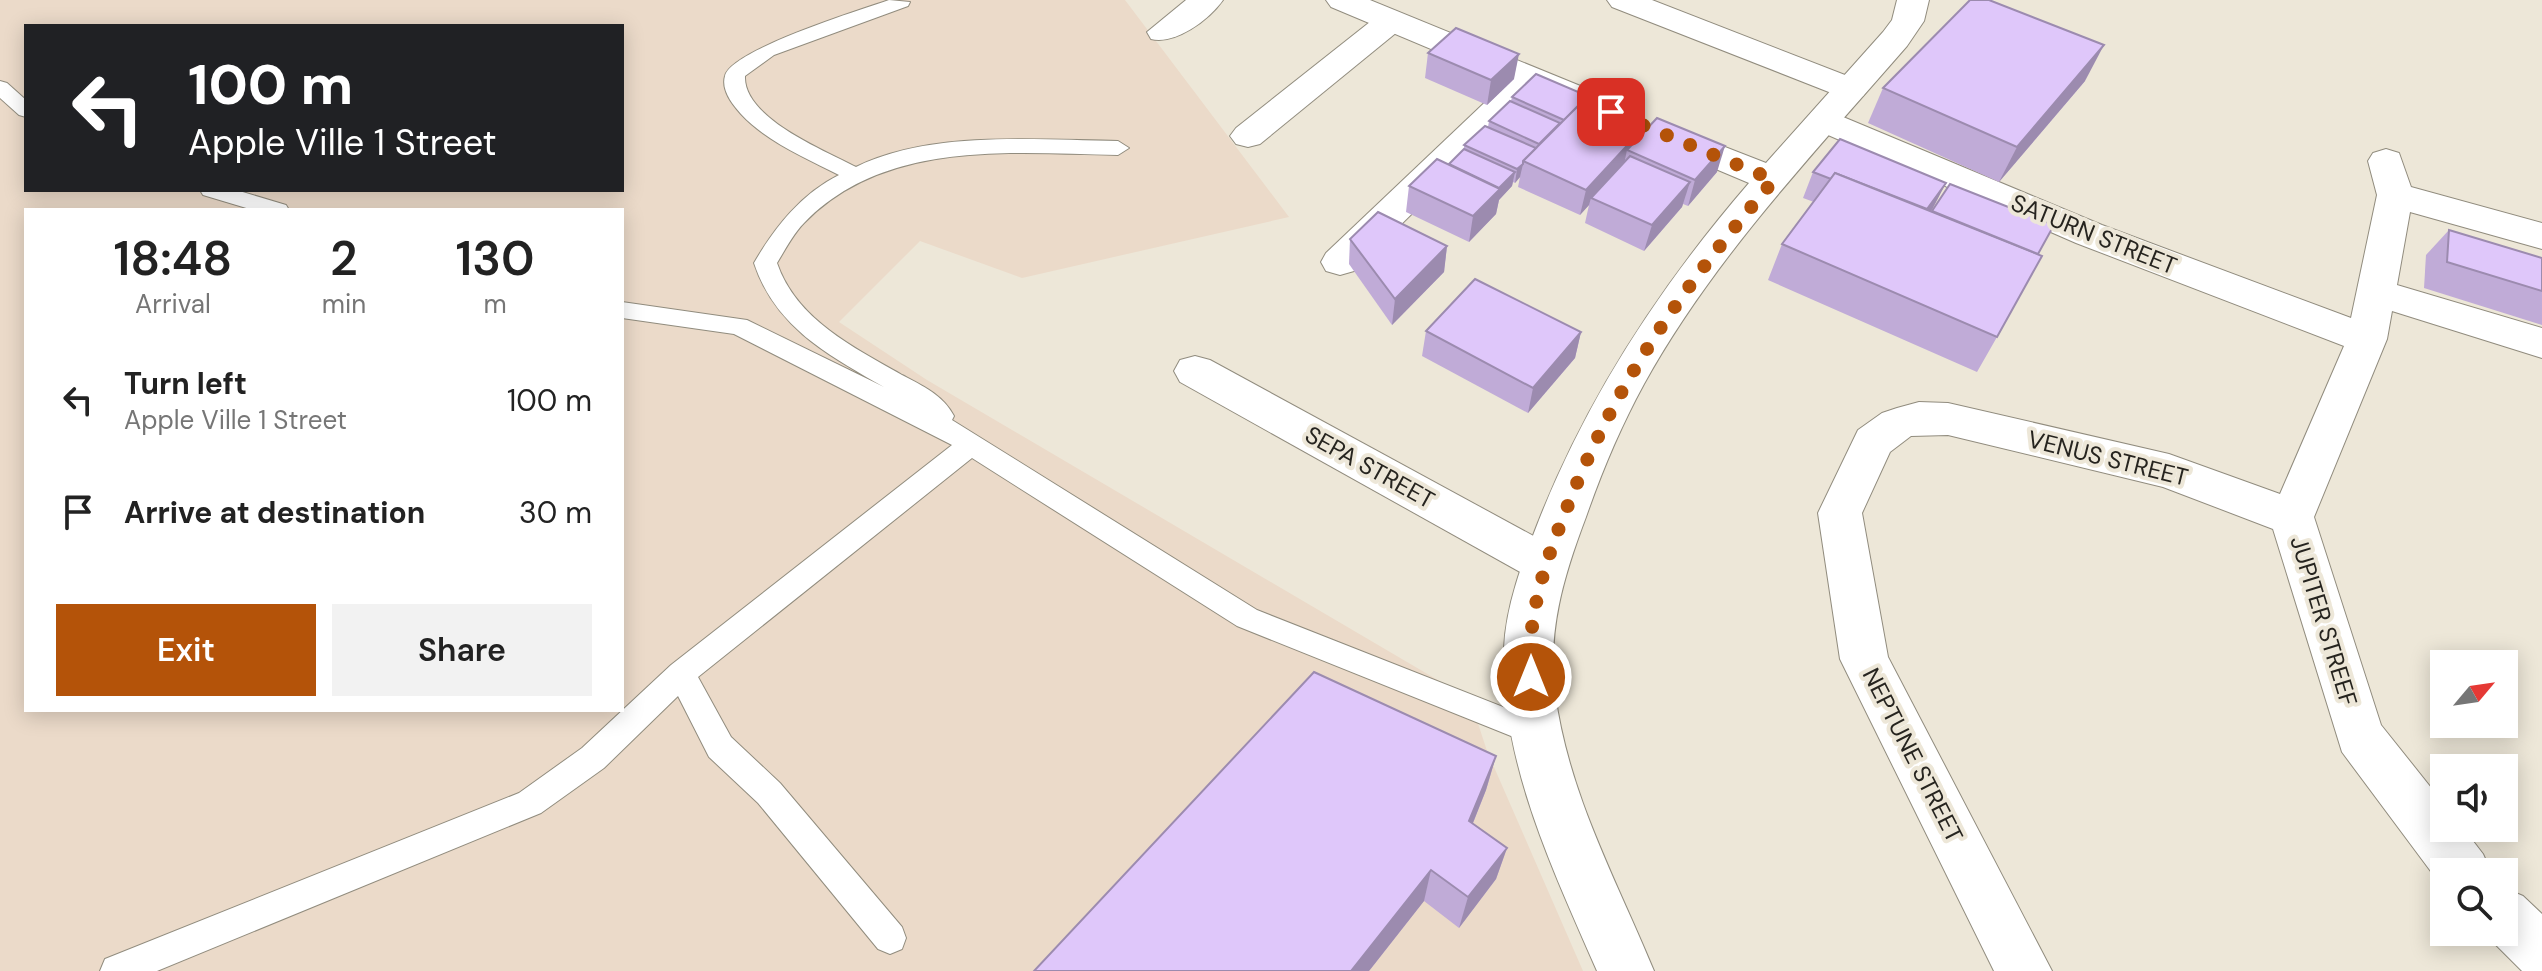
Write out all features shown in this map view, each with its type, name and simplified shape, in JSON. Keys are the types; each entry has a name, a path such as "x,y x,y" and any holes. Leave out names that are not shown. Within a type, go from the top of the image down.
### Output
{"street":[{"path":"1163,32 1207,0"},
{"path":"1342,0 1774,180"},
{"name":"SATURN STREET","path":"1623,0 1838,104 2089,234 2367,339"},
{"path":"1626,971 1559,814 1536,733 1528,649 1545,564 1587,454 1635,365 1710,256 1895,39 1908,21 1913,0"},
{"path":"1248,136 1391,21"},
{"path":"1340,262 1530,78"},
{"name":"JUPITER STREEF","path":"2453,858 2360,736 2292,517 2367,339 2378,293 2390,178 2542,236"},
{"path":"2378,293 2542,343"},
{"name":"SEPA STREET","path":"1195,371 1545,564"},
{"name":"VENUS STREET","path":"1919,418 1948,419 2169,471 2292,517"},
{"name":"NEPTUNE STREET","path":"1919,418 1897,424 1873,442 1840,513 1864,659 2024,971"},
{"path":"2518,929 2542,952"}],"lane":[{"path":"853,174 761,121 740,100 734,88 735,74 767,51 901,2"},
{"path":"0,87 24,109"},
{"path":"943,427 942,414 930,402 822,337 791,310 772,286 765,263 774,245 812,202 853,174 922,153 970,146 1118,148"},
{"path":"218,192 271,208"},
{"path":"624,310 739,326 943,427 1247,618 1536,733"},
{"path":"117,971 530,803 593,758 681,674 971,444"},
{"path":"681,674 720,747 769,793 890,938"}],"shaded area":[{"path":"0,0 1125,0 1289,217 1022,278 920,241 839,322 927,380 1470,699 1487,751 1583,971 0,971"}],"building":[{"path":"1970,0 1989,0 2104,45 2017,147 1883,88"},
{"path":"1456,28 1519,54 1491,80 1428,53"},
{"path":"1536,74 1590,97 1564,120 1512,97"},
{"path":"1586,98 1647,124 1586,190 1523,161"},
{"path":"1510,101 1560,123 1539,144 1489,121"},
{"path":"1657,118 1725,146 1695,180 1627,150"},
{"path":"1485,126 1536,148 1517,169 1464,145"},
{"path":"1840,139 1946,183 1927,209 1835,173 1831,179 1813,172"},
{"path":"1464,149 1515,172 1499,188 1449,164"},
{"path":"1630,156 1690,182 1652,225 1591,198"},
{"path":"1437,159 1500,189 1473,216 1409,186"},
{"path":"1835,173 2042,256 1997,337 1782,244"},
{"path":"1950,184 2054,225 2038,254 1932,211"},
{"path":"1378,212 1447,246 1395,299 1350,239"},
{"path":"2449,230 2542,258 2542,291 2447,262"},
{"path":"1475,279 1581,332 1533,388 1426,331"},
{"path":"1314,672 1496,756 1469,821 1507,848 1468,897 1431,870 1351,971 1034,971"}],"route":[{"path":"1531,677 1528,649 1545,564 1587,454 1650,343 1710,256 1774,180 1611,112"}]}
